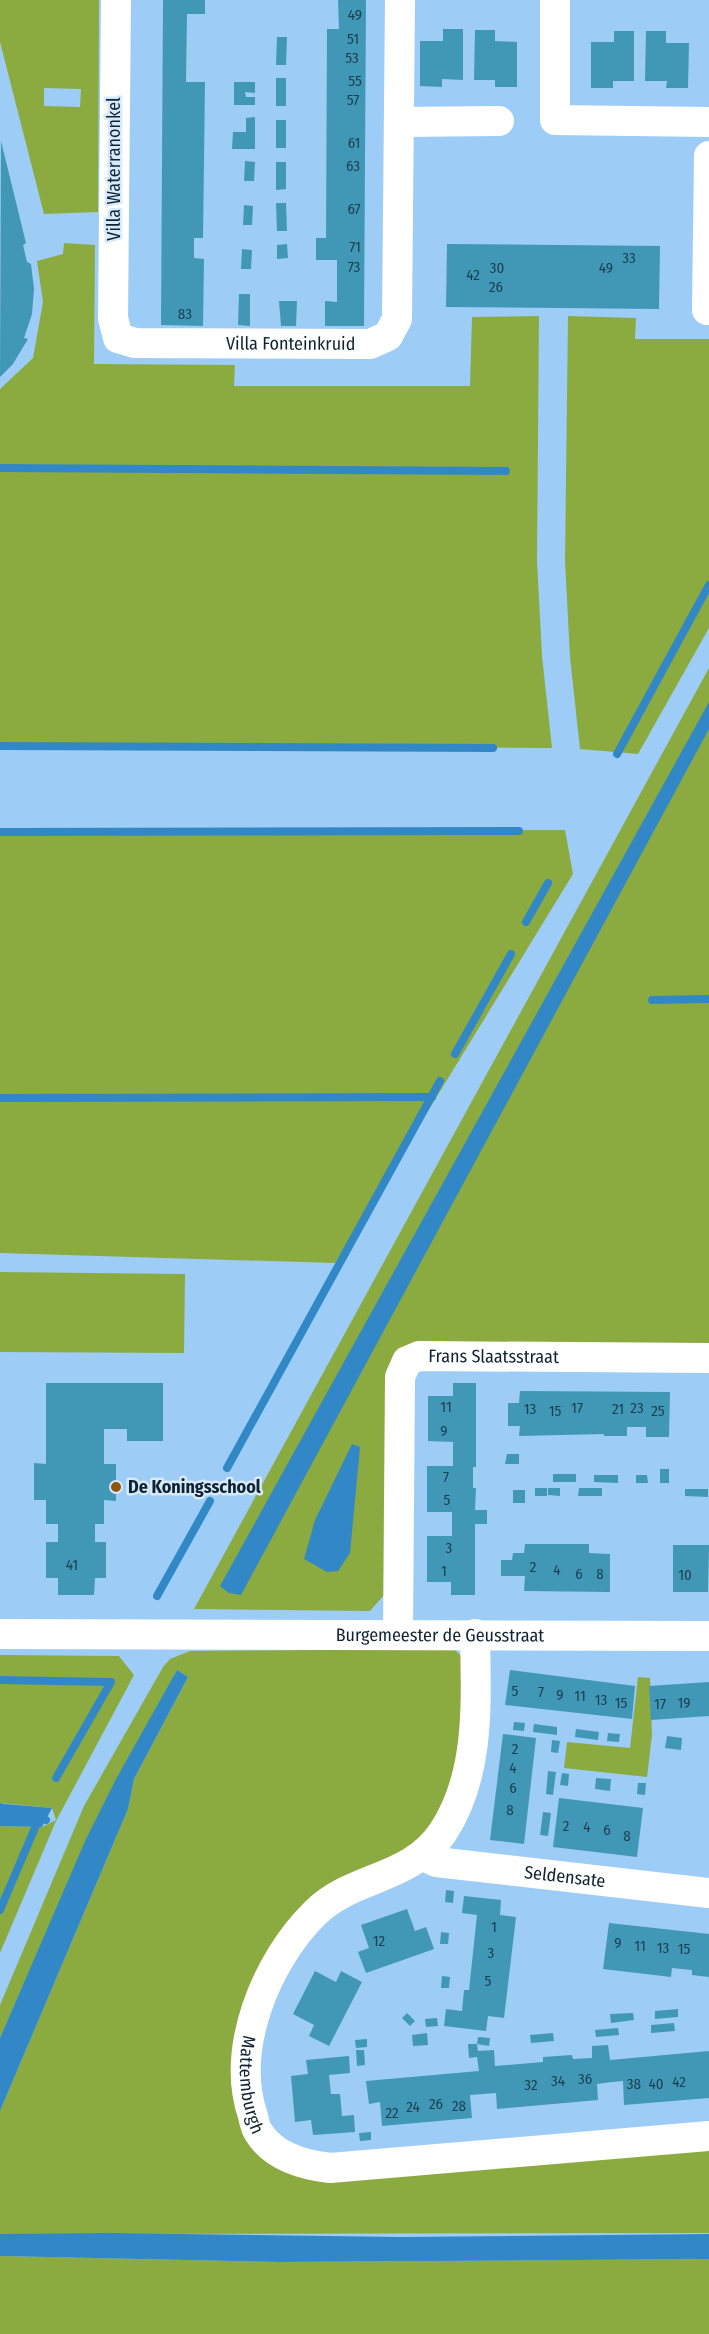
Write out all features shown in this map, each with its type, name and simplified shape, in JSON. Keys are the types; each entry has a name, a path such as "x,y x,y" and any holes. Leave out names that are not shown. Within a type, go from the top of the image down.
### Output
{"street":[{"name":"Villa Waterranonkel","path":"116,0 113,318 118,338"},
{"name":"Villa Fonteinkruid","path":"118,338 135,343 370,344 388,336 397,319 400,0"},
{"path":"555,0 555,120 709,122"},
{"path":"399,122 499,121"},
{"path":"707,310 709,156"},
{"name":"Frans Slaatsstraat","path":"398,1634 400,1377 407,1361 419,1356 709,1358"},
{"name":"Burgemeester de Geusstraat","path":"0,1634 709,1636"},
{"name":"Mattemburgh","path":"475,1634 475,1728 467,1777 454,1813 423,1856 394,1874 338,1896 317,1911 281,1953 260,2004 246,2061 247,2098 258,2133 292,2160 330,2168 709,2136"},
{"name":"Seldensate","path":"423,1856 436,1862 709,1893"}],"green space":[{"path":"0,0 99,0 98,212 44,214 0,42","holes":["44,88 81,89 80,107 44,106"]},
{"path":"64,243 95,245 94,364 235,365 234,386 470,386 472,317 539,316 537,561 542,656 552,748 0,744 0,389 33,358 43,302 37,261 63,254"},
{"path":"568,316 636,318 635,339 709,339 709,628 638,754 580,749 570,657 565,561"},
{"path":"709,668 709,1345 413,1344 384,1595 370,1611 194,1609"},
{"path":"0,830 565,830 573,874 335,1263 0,1253"},
{"path":"0,1272 185,1274 184,1353 0,1352"},
{"path":"454,1649 462,1657 465,1733 439,1821 412,1852 364,1872 250,2002 267,2155 709,2145 709,2233 0,2234 0,2111 128,1809 134,1779 188,1677 177,1670 88,1837 0,2038 0,2005 84,1806 163,1667 170,1659 190,1651"},
{"path":"0,1655 119,1656 134,1675 56,1821 0,1953 0,1826 42,1827 56,1820 52,1808 0,1803"},
{"path":"638,1677 650,1678 652,1735 647,1777 564,1768 567,1742 630,1748"},
{"path":"0,2256 280,2262 709,2259 709,2334 0,2334"}],"water":[{"path":"709,702 709,729 241,1595 229,1593 220,1586"},
{"path":"352,1444 360,1447 350,1553 338,1571 327,1572 304,1559 315,1520"},
{"path":"177,1670 188,1677 134,1779 128,1809 0,2111 0,2038 86,1839 116,1779"},
{"path":"0,1803 52,1808 42,1827 0,1826"},
{"path":"109,2233 401,2237 709,2234 709,2259 280,2262 0,2256 0,2234"}],"building":[{"path":"163,0 205,0 205,14 187,14 186,82 205,82 203,238 194,238 194,258 204,259 203,326 161,325"},
{"path":"338,0 366,0 364,326 325,326 325,301 337,302 337,260 316,260 316,238 326,238 327,29 339,29"},
{"path":"443,29 463,29 463,80 442,79 442,87 420,86 420,41 443,41"},
{"path":"475,30 495,30 495,41 517,42 517,87 495,87 495,80 474,80"},
{"path":"614,31 634,31 634,81 613,81 613,88 591,88 591,42 614,42"},
{"path":"646,31 666,31 666,43 689,43 688,88 666,88 667,81 645,81"},
{"path":"277,37 287,37 286,65 276,65"},
{"path":"276,78 286,78 286,106 276,106"},
{"path":"234,82 255,82 255,93 245,92 246,97 255,97 255,105 234,105"},
{"path":"255,117 255,149 232,149 233,132 246,132 246,118"},
{"path":"276,120 286,120 286,148 276,148"},
{"path":"1,141 26,243 23,245 27,262 31,264 34,289 32,314 24,338 28,339 13,364 0,377"},
{"path":"245,161 255,162 254,181 244,181"},
{"path":"276,162 286,162 286,189 276,190"},
{"path":"276,203 286,203 287,231 277,231"},
{"path":"244,205 253,206 252,225 243,225"},
{"path":"287,244 288,258 277,259 277,245"},
{"path":"447,244 660,246 659,309 446,307"},
{"path":"242,249 252,250 251,269 241,269"},
{"path":"239,294 250,294 250,326 238,325"},
{"path":"279,301 297,301 296,326 281,326"},
{"name":"De Koningsschool","path":"46,1383 163,1383 163,1441 127,1441 127,1429 104,1429 104,1464 116,1464 116,1501 104,1500 104,1524 95,1524 95,1542 106,1542 106,1578 95,1578 94,1595 58,1595 58,1578 46,1578 46,1542 58,1542 58,1524 46,1524 46,1500 34,1500 34,1463 46,1464"},
{"path":"453,1383 476,1383 476,1467 473,1467 473,1488 476,1488 475,1510 487,1510 487,1524 475,1524 475,1595 451,1595 451,1582 427,1582 427,1536 452,1536 452,1512 427,1512 427,1466 453,1466 453,1442 428,1441 428,1396 453,1396"},
{"path":"520,1391 670,1392 669,1437 646,1437 646,1427 627,1427 627,1436 604,1436 604,1434 519,1436 520,1426 508,1426 508,1403 519,1403"},
{"path":"507,1454 519,1454 519,1464 505,1464"},
{"path":"660,1469 669,1469 669,1483 660,1483"},
{"path":"553,1474 576,1474 576,1482 553,1482"},
{"path":"594,1475 618,1475 618,1483 594,1482"},
{"path":"636,1475 647,1475 648,1483 636,1483"},
{"path":"535,1488 547,1488 547,1496 535,1496"},
{"path":"548,1488 560,1488 560,1496 548,1495"},
{"path":"579,1488 602,1488 602,1496 578,1496"},
{"path":"685,1489 708,1489 708,1497 685,1496"},
{"path":"513,1490 525,1490 525,1503 513,1503"},
{"path":"525,1544 589,1544 589,1553 610,1554 610,1592 524,1591 525,1576 501,1576 501,1560 512,1560 513,1553 524,1553"},
{"path":"673,1545 709,1545 708,1592 673,1592"},
{"path":"510,1670 635,1686 632,1719 505,1705"},
{"path":"709,1682 709,1716 651,1720 649,1686"},
{"path":"514,1722 525,1723 524,1731 513,1730"},
{"path":"534,1724 557,1727 557,1735 533,1732"},
{"path":"576,1729 599,1732 598,1740 575,1737"},
{"path":"608,1733 620,1734 619,1742 607,1741"},
{"path":"503,1734 536,1738 524,1844 490,1840"},
{"path":"667,1736 682,1738 681,1750 665,1748"},
{"path":"552,1740 560,1741 558,1753 551,1752"},
{"path":"548,1771 556,1772 553,1795 546,1794"},
{"path":"562,1773 569,1774 568,1786 560,1785"},
{"path":"596,1778 611,1779 610,1791 595,1789"},
{"path":"638,1783 646,1783 645,1795 637,1794"},
{"path":"559,1798 643,1808 637,1857 553,1847"},
{"path":"543,1812 551,1813 548,1836 540,1835"},
{"path":"446,1890 454,1891 453,1903 445,1902"},
{"path":"464,1896 501,1900 500,1915 516,1917 504,2018 488,2016 486,2031 444,2026 446,2009 462,2011 464,1990 469,1990 477,1915 462,1913"},
{"path":"407,1909 415,1931 426,1927 434,1949 366,1973 358,1952 369,1948 361,1925"},
{"path":"609,1923 709,1934 709,1977 692,1975 692,1970 672,1968 671,1977 603,1969"},
{"path":"441,1932 449,1933 448,1944 440,1944"},
{"path":"315,1971 336,1982 341,1971 362,1982 329,2046 309,2036 314,2025 293,2014"},
{"path":"442,1976 450,1977 449,1988 441,1988"},
{"path":"678,2009 678,2017 655,2019 655,2011"},
{"path":"407,2013 415,2021 410,2026 402,2018"},
{"path":"633,2013 634,2020 611,2023 610,2014"},
{"path":"437,2018 438,2026 426,2027 425,2019"},
{"path":"674,2023 675,2031 651,2033 651,2025"},
{"path":"618,2028 619,2035 596,2037 595,2030"},
{"path":"427,2033 428,2045 413,2046 412,2035"},
{"path":"553,2033 554,2041 531,2043 530,2035"},
{"path":"478,2037 490,2038 489,2046 477,2044"},
{"path":"367,2039 367,2047 356,2048 355,2040"},
{"path":"468,2044 477,2044 478,2051 494,2050 495,2066 543,2062 543,2057 572,2055 573,2059 592,2058 592,2046 608,2045 610,2060 709,2051 709,2098 624,2105 623,2081 597,2084 598,2100 497,2109 496,2093 470,2095 472,2118 382,2126 380,2102 369,2104 366,2081 479,2071 477,2057 469,2058"},
{"path":"356,2050 364,2050 365,2065 357,2066"},
{"path":"349,2056 350,2073 329,2075 331,2094 340,2094 342,2116 354,2115 355,2132 313,2135 311,2120 295,2122 291,2076 308,2074 306,2060"},
{"path":"371,2132 371,2140 360,2141 359,2133"}],"waterway":[{"path":"0,468 506,471"},
{"path":"617,754 709,585"},
{"path":"0,746 493,748"},
{"path":"0,832 519,831"},
{"path":"526,922 548,883"},
{"path":"455,1054 511,954"},
{"path":"652,1000 709,999"},
{"path":"227,1468 440,1081"},
{"path":"0,1098 432,1097"},
{"path":"157,1596 210,1501"},
{"path":"0,1680 111,1682 56,1778"},
{"path":"0,1910 40,1816 46,1820"}],"place":[{"name":"De Koningsschool","path":"116,1487"}]}
